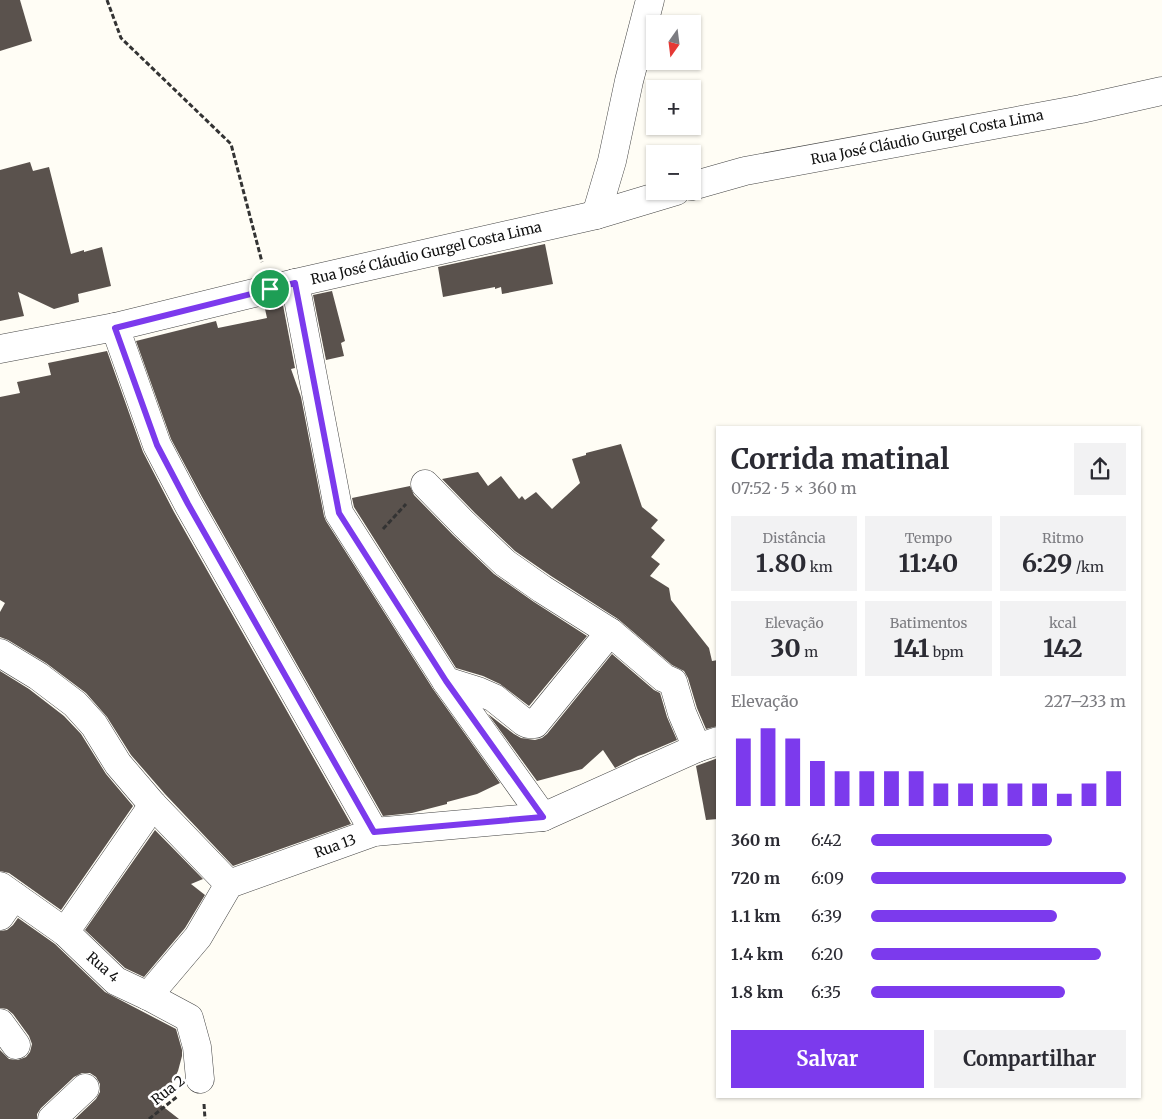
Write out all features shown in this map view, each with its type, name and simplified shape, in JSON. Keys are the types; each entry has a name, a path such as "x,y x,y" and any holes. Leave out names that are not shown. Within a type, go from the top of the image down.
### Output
{"street":[{"path":"596,215 612,161 629,81 650,0"},
{"name":"Rua José Cláudio Gurgel Costa Lima","path":"701,183 745,171 1081,109 1162,91"},
{"name":"Rua José Cláudio Gurgel Costa Lima","path":"0,349 115,328 282,286 596,215 646,200"},
{"path":"282,286 339,513 446,681 543,817"},
{"path":"115,328 157,445 188,504 374,832"},
{"path":"425,484 505,563 610,632 664,678 673,682 682,713 707,745"},
{"path":"446,681 494,698 524,722 535,724 610,632"},
{"path":"0,653 38,676 76,704 94,725 118,764 153,805 229,884 198,937 148,996"},
{"name":"Rua 13","path":"229,884 374,832 543,817 707,745"},
{"path":"65,932 153,805"},
{"name":"Rua 4","path":"5,899 65,932 116,981 190,1018 197,1048 200,1079"},
{"path":"0,1022 16,1044"},
{"path":"52,1119 85,1088"}],"path":[{"path":"107,0 121,38 231,144 282,286"},
{"path":"364,550 425,484"},
{"name":"Rua 2","path":"149,1119 200,1079"}],"building":[{"path":"0,0 20,0 32,41 0,51"},
{"path":"30,162 33,171 49,167 71,254 102,247 111,286 78,294 79,302 54,309 18,292 24,316 0,321 0,170"},
{"path":"545,244 553,284 502,294 501,287 495,289 495,287 443,297 438,267"},
{"path":"332,291 345,341 341,343 344,356 326,360 313,295"},
{"path":"283,305 295,368 291,369 301,397 324,516 433,689 500,783 477,794 412,813 383,816 171,439 136,341 216,321 218,328 267,318 265,309"},
{"path":"107,351 143,452 174,512 351,824 233,866 131,755 107,717 86,693 46,663 0,637 0,612 5,603 0,600 0,397 20,393 17,382 51,375 48,363"},
{"path":"621,444 642,507 658,520 651,528 665,540 651,557 660,564 650,576 669,588 671,600 709,648 712,661 716,660 716,726 706,729 684,671 672,665 618,619 515,551 442,479 478,472 488,486 501,476 519,499 522,496 525,500 536,492 552,509 580,483 572,459 586,455 586,453"},
{"path":"410,486 414,495 494,574 587,636 529,706 500,684 483,676 456,668 354,507 352,498"},
{"path":"612,654 660,693 667,717 677,740 615,768 603,750 582,769 537,781 488,714 521,738 535,740 542,738"},
{"path":"0,671 29,689 64,716 81,734 106,774 133,806 61,910 9,873 0,871"},
{"path":"716,759 716,819 706,820 696,766"},
{"path":"155,830 203,879 191,884 205,895 185,928 144,977 125,968 85,930"},
{"path":"18,918 55,944 105,992 176,1029 182,1056 178,1071 161,1105 179,1119 75,1119 96,1099 100,1092 100,1084 96,1077 90,1073 82,1073 74,1077 41,1108 37,1114 37,1119 0,1119 0,1050 9,1059 18,1060 26,1057 30,1052 32,1044 29,1036 13,1014 7,1009 0,1008 0,931 7,930"}],"route":[{"path":"295,283 339,513 446,681 543,817 374,832 188,504 157,445 115,328 270,289 295,283"}]}
